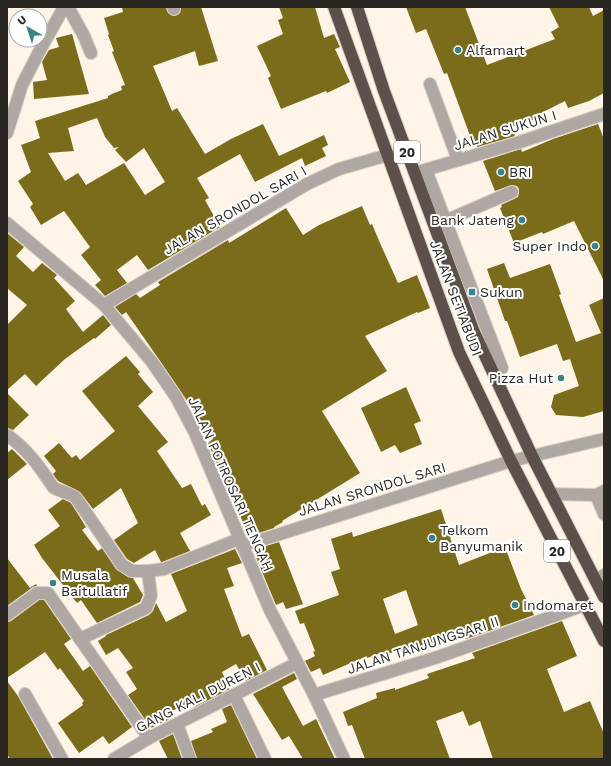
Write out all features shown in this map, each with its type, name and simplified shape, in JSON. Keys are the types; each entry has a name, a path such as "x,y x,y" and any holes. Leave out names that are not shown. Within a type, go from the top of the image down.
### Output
{"highway":[{"name":"JALAN SETIABUDI","path":"334,7 459,352 511,461"},
{"name":"JALAN SETIABUDI","path":"357,7 384,91 420,172 474,332 532,456"},
{"name":"20","path":"532,456 551,494 600,578 604,597"},
{"name":"20","path":"511,461 604,641"}],"street":[{"path":"7,133 22,85 64,7"},
{"path":"68,7 84,36 91,53"},
{"path":"430,84 458,160"},
{"name":"JALAN SUKUN I","path":"420,172 520,142 604,114"},
{"name":"JALAN SRONDOL SARI I","path":"104,305 307,184 339,169 388,155"},
{"path":"420,172 446,221 502,368"},
{"path":"446,221 512,192"},
{"name":"JALAN POTROSARI TENGAH","path":"7,223 104,305 152,362 176,397 195,433 269,608 314,695 344,759"},
{"name":"JALAN SRONDOL SARI","path":"7,435 17,442 32,457 53,487 69,493 76,498 122,565 132,571 164,569 240,542 511,461 604,439"},
{"path":"551,494 600,493 604,514"},
{"path":"80,639 146,608 150,596 148,571"},
{"path":"7,615 37,593 48,593 148,738"},
{"name":"JALAN TANJUNGSARI II","path":"314,695 438,657 585,604"},
{"name":"GANG KALI DUREN I","path":"114,759 148,738 297,662"},
{"path":"25,694 62,759"},
{"path":"234,695 266,759"},
{"path":"177,724 190,759"}],"building":[{"path":"122,7 166,7 168,13 174,16 180,13 181,7 201,7 218,61 199,66 195,51 153,66 172,111 177,108 205,154 231,139 263,124 279,156 324,135 328,145 322,148 326,156 305,166 302,158 255,182 240,154 197,178 209,198 205,200 220,227 148,270 137,255 117,270 127,283 105,296 95,285 101,280 81,255 90,247 64,211 41,225 30,207 33,204 18,181 31,172 21,145 40,138 35,121 108,98 108,96 122,90 121,86 125,85 112,52 114,51 104,18 123,12","holes":["97,118 105,137 114,148 119,147 115,150 126,162 144,148 165,182 145,195 124,163 86,185 78,173 65,181 48,153 74,151 68,128"]},
{"path":"279,7 315,7 324,38 334,34 340,47 335,49 350,82 327,93 326,91 281,109 268,78 271,76 257,46 283,34 278,20 283,18"},
{"path":"406,7 465,7 487,65 555,39 551,32 559,27 549,7 589,7 593,16 604,10 604,93 589,101 568,108 565,101 535,116 536,119 512,127 515,136 477,147 474,140 472,141 447,73 444,74 426,29 416,33"},
{"path":"72,34 89,94 34,99 33,82 47,80 42,62 49,50 59,47 56,38"},
{"path":"598,124 604,139 604,281 574,221 543,234 542,232 514,243 500,208 502,207 501,205 518,197 519,189 517,186 512,185 495,191 483,161 521,149 522,152 553,139"},
{"path":"362,206 370,225 372,224 398,283 417,275 430,308 418,313 417,312 365,336 387,371 322,411 360,473 282,521 283,522 274,528 249,536 208,443 213,439 126,312 122,315 115,307 136,294 140,298 160,285 158,282 228,240 229,243 286,208 303,235 319,225"},
{"path":"7,233 24,247 16,256 33,272 42,263 57,275 54,278 75,301 66,309 83,332 103,315 111,325 95,339 94,338 65,359 36,386 25,374 7,390 7,325 27,305 7,288"},
{"path":"504,263 510,278 550,264 561,294 559,295 576,342 601,333 589,305 604,298 604,411 583,417 556,415 551,407 554,395 579,386 570,359 563,361 557,344 520,357 507,321 505,321 487,269"},
{"path":"126,356 140,372 138,374 153,392 138,406 168,442 157,451 182,488 191,484 202,506 205,504 211,515 180,533 190,551 162,562 155,550 134,563 127,559 114,540 138,523 121,488 93,509 80,492 58,481 53,474 56,471 44,456 59,443 72,458 76,455 80,460 115,431 82,391"},
{"path":"406,387 421,421 414,424 422,444 400,453 395,445 381,452 361,408"},
{"path":"7,393 29,415 13,430 7,428"},
{"path":"12,449 27,464 7,480 7,453"},
{"path":"63,499 71,503 86,527 82,530 98,551 102,548 116,569 128,577 133,578 143,595 140,602 97,623 81,600 77,603 42,558 34,545 60,526 48,510"},
{"path":"441,509 459,565 505,547 521,589 534,615 466,639 462,631 404,654 403,649 385,655 384,652 367,658 367,656 323,675 320,668 311,672 305,661 315,656 313,652 315,651 304,623 300,624 295,611 339,595 331,572 340,569 331,539 352,532 353,537","holes":["406,590 418,625 395,634 383,599"]},
{"path":"279,542 303,604 286,609 283,602 276,605 253,550"},
{"path":"235,549 242,563 227,568 234,586 224,589 242,637 249,634 267,670 246,681 236,664 222,672 230,689 195,707 192,701 168,713 170,719 151,728 128,695 137,689 126,672 133,668 118,648 106,655 98,641 106,635 149,615 153,611 156,603 166,622 187,611 171,574"},
{"path":"7,558 30,588 36,584 37,586 33,587 7,606"},
{"path":"39,600 44,600 71,639 64,644 83,671 90,666 132,727 109,744 103,736 79,753 58,723 83,705 82,703 84,701 60,668 58,670 45,652 7,678 7,622 11,621"},
{"path":"562,621 577,656 547,669 564,712 590,701 604,734 604,759 493,759 480,721 469,726 463,711 436,721 450,759 365,759 352,725 348,726 343,712 377,698 376,693 395,688 395,690 429,678 427,674 475,658 472,653"},
{"path":"294,673 297,679 282,687 303,726 316,719 335,759 303,759 289,736 282,740 253,694"},
{"path":"7,681 18,696 53,759 10,759 7,754"},
{"path":"231,705 257,759 197,759 191,741 213,732 211,729 227,722 222,709"},
{"path":"173,734 182,759 168,759 159,741"}],"place":[{"name":"Alfamart","path":"458,50"},
{"name":"BRI","path":"501,172"},
{"name":"Bank Jateng","path":"522,220"},
{"name":"Super Indo","path":"595,246"},
{"name":"Sukun","path":"472,292"},
{"name":"Pizza Hut","path":"561,378"},
{"name":"Telkom Banyumanik","path":"432,538"},
{"name":"Musala Baitullatif","path":"53,583"},
{"name":"Indomaret","path":"515,605"}]}
